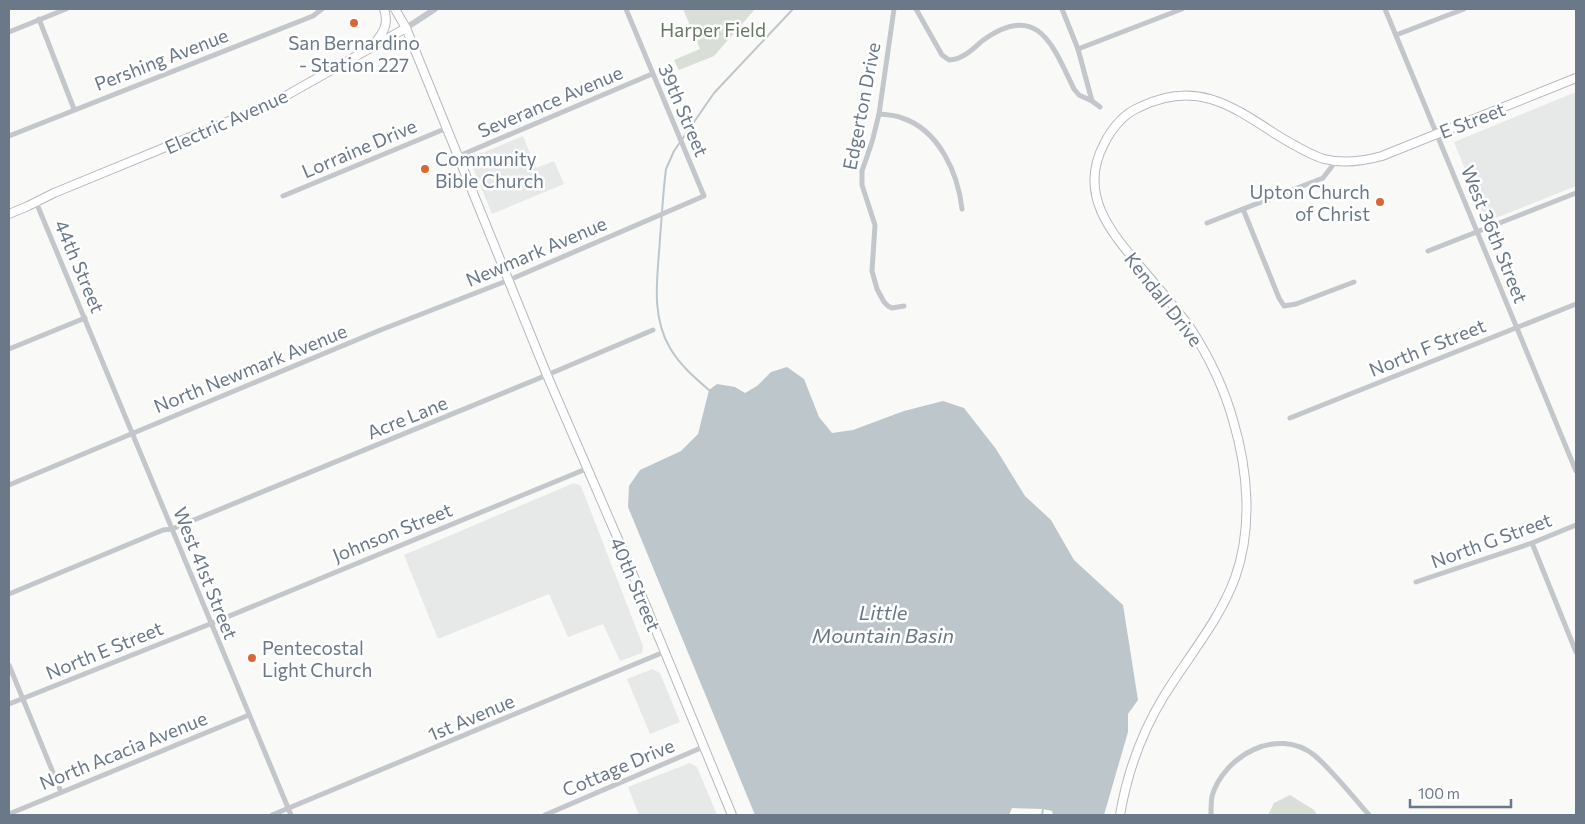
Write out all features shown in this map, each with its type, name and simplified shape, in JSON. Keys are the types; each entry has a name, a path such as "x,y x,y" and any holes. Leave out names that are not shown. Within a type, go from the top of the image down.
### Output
{"main road":[{"path":"370,49 386,28 384,9"},
{"name":"40th Street","path":"395,9 406,28 547,375 732,815"},
{"name":"Electric Avenue","path":"9,214 272,103 406,28"},
{"name":"E Street","path":"1367,160 1382,156 1576,78"},
{"name":"Kendall Drive","path":"1120,815 1133,764 1152,718 1162,698 1218,613 1235,576 1242,555 1245,492 1240,447 1234,422 1215,373 1203,348 1180,314 1115,237 1105,221 1094,187 1096,164 1108,137 1132,110 1146,104 1180,96 1211,99 1230,105 1307,152 1325,159 1336,161 1367,160"}],"street":[{"path":"9,32 66,9"},
{"name":"Pershing Avenue","path":"9,136 313,16 322,9"},
{"name":"Electric Avenue","path":"406,28 435,9"},
{"name":"39th Street","path":"626,9 704,196"},
{"name":"Edgerton Drive","path":"894,9 879,114 872,142 865,159 862,178 863,192 876,225 872,271 877,289 884,302 892,308 904,306"},
{"path":"916,9 942,55 949,60 956,59 965,54 1002,28 1020,24 1037,27 1052,46 1074,89 1080,95 1100,107"},
{"path":"1062,9 1078,49 1092,101"},
{"path":"1078,49 1182,9"},
{"name":"West 36th Street","path":"1385,9 1576,471"},
{"path":"1396,35 1464,9"},
{"path":"39,20 74,109"},
{"name":"Severance Avenue","path":"458,156 652,74"},
{"path":"879,114 903,118 925,130 949,161 960,194 962,209"},
{"name":"Lorraine Drive","path":"283,196 447,128"},
{"path":"1207,223 1323,178 1336,161"},
{"path":"1428,251 1576,193"},
{"name":"Newmark Avenue","path":"378,331 509,280 704,196"},
{"name":"44th Street","path":"36,202 95,342"},
{"path":"1243,209 1284,306 1296,304 1354,282"},
{"name":"North F Street","path":"1290,418 1576,304"},
{"path":"9,349 85,318"},
{"name":"Acre Lane","path":"9,594 163,530 172,529 653,330"},
{"name":"North Newmark Avenue","path":"9,485 378,331"},
{"name":"West 41st Street","path":"95,342 210,624 291,815"},
{"name":"Johnson Street","path":"210,624 586,469"},
{"name":"North G Street","path":"1416,582 1532,543 1576,525"},
{"path":"1532,543 1576,652"},
{"name":"North E Street","path":"9,704 210,624"},
{"name":"1st Avenue","path":"272,815 664,652"},
{"path":"9,665 61,792"},
{"name":"North Acacia Avenue","path":"9,814 249,715"},
{"path":"1211,815 1212,798 1217,784 1226,770 1241,756 1257,748 1286,744 1313,755 1369,815"},
{"name":"Cottage Drive","path":"545,815 703,747"}],"shaded area":[{"path":"1576,92 1576,186 1486,222 1454,142"},
{"path":"523,136 536,168 554,161 564,184 492,214 470,158"},
{"path":"574,483 581,486 643,646 642,653 620,661 603,624 568,637 549,594 438,639 404,555"},
{"path":"652,669 660,673 680,722 650,734 627,679"},
{"path":"690,763 697,767 717,815 639,815 628,787"}],"green space":[{"name":"Harper Field","path":"683,9 755,9 714,56 679,70 674,60 700,49"},
{"path":"1290,795 1314,810 1317,815 1268,815 1274,803"}],"water":[{"name":"Little Mountain Basin","path":"787,367 804,379 819,417 832,433 853,430 904,411 943,401 964,408 996,449 1025,496 1051,520 1074,560 1123,605 1138,700 1128,714 1128,732 1104,815 1053,815 1052,811 1043,809 1012,808 1009,815 755,815 628,507 629,486 640,470 681,451 698,434 709,390 717,384 735,387 745,393 757,386 771,372"}],"waterway":[{"path":"709,390 678,360 670,348 660,322 657,280 666,169 674,151 714,93 793,9"},
{"path":"1042,815 1043,809"}],"place":[{"name":"San Bernardino - Station 227","path":"354,23"},
{"name":"Community Bible Church","path":"425,169"},
{"name":"Upton Church of Christ","path":"1380,202"},
{"name":"Pentecostal Light Church","path":"252,658"}]}
